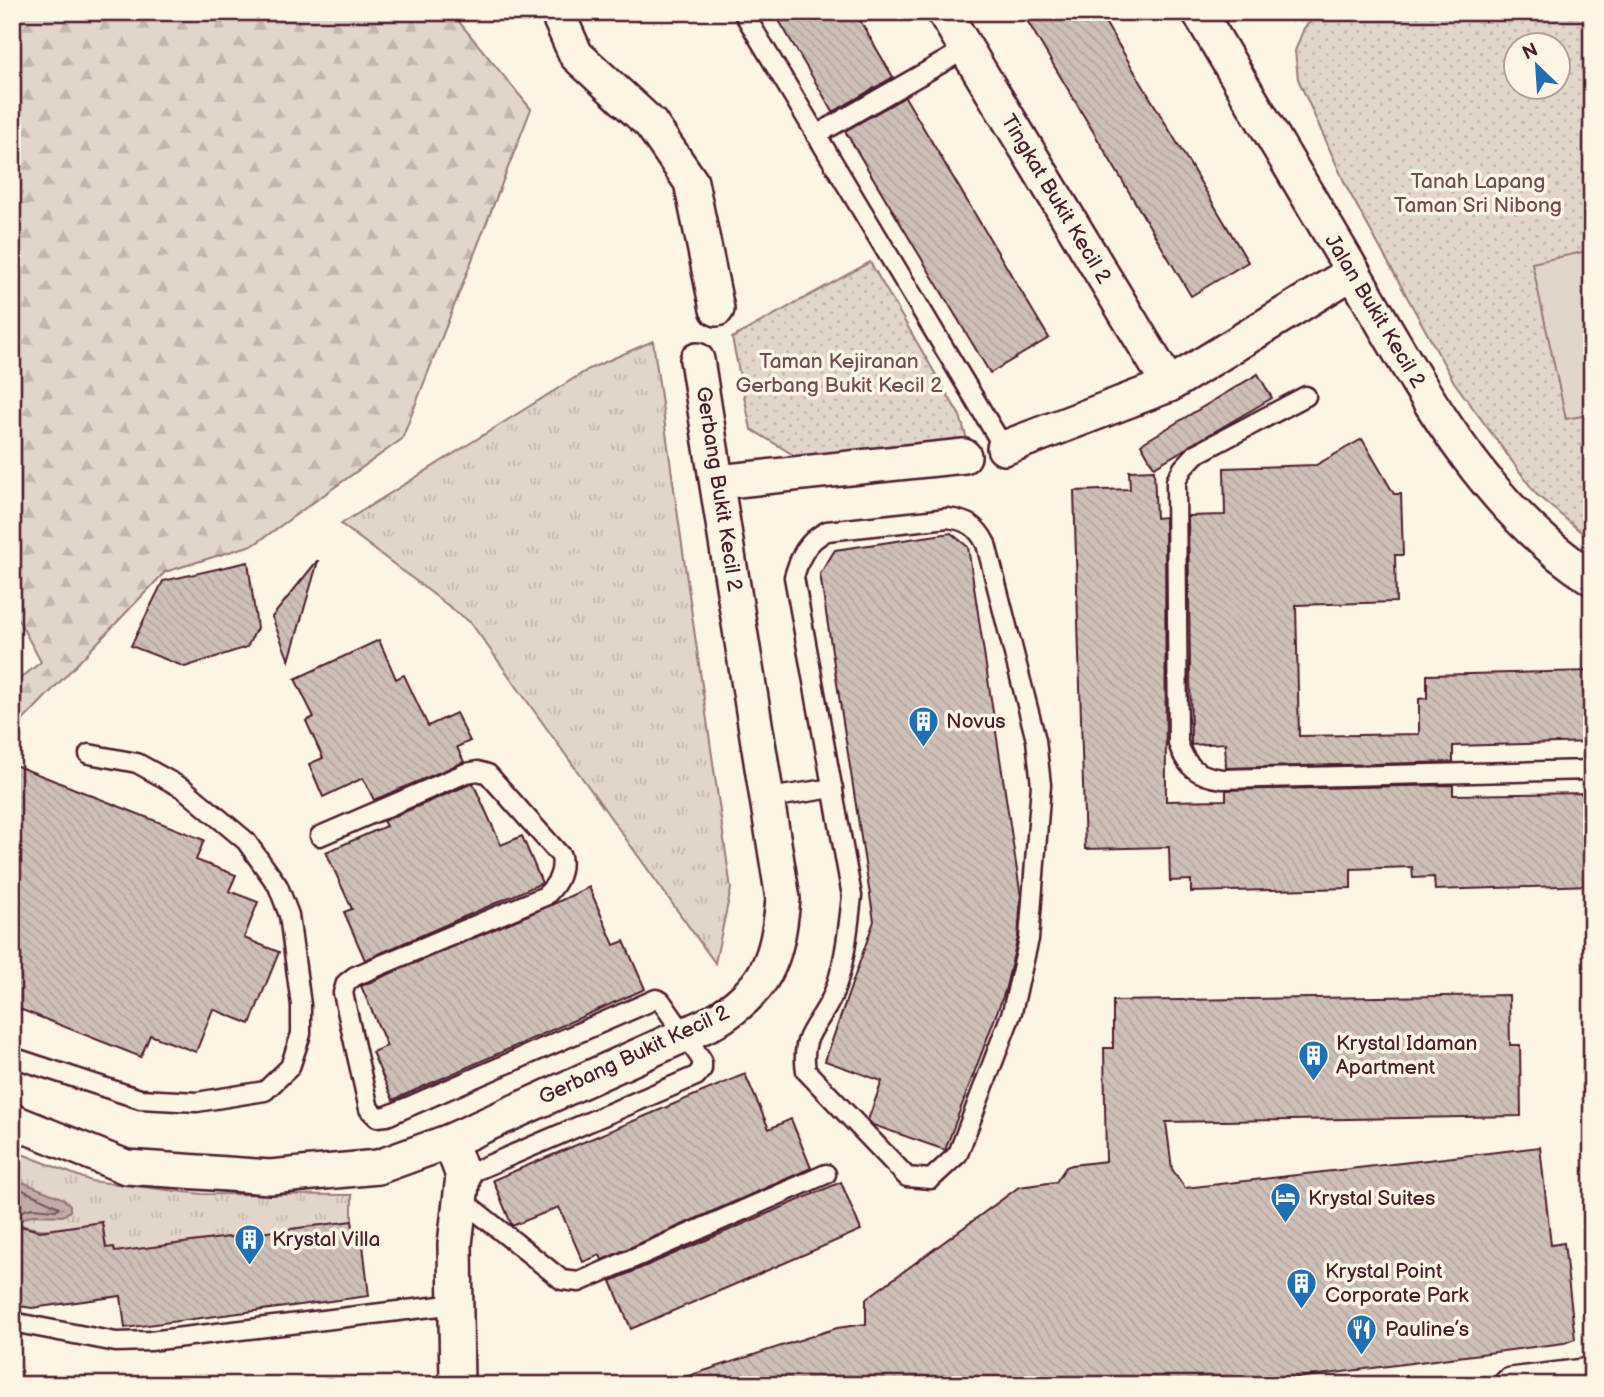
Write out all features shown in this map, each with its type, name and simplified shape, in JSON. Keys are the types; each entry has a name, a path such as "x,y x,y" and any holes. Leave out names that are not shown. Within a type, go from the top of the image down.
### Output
{"street":[{"path":"556,12 576,55 651,124 691,183 717,309"},
{"name":"Tingkat Bukit Kecil 2","path":"944,12 1169,385"},
{"name":"Jalan Bukit Kecil 2","path":"1199,12 1427,397 1494,491 1549,545 1592,578"},
{"path":"1004,448 1169,385 1353,272"},
{"name":"Gerbang Bukit Kecil 2","path":"12,1121 126,1167 270,1178 378,1167 450,1140 685,1034 744,1003 760,983 779,940 783,899 697,360"},
{"path":"718,482 964,456"},
{"path":"450,1140 462,1187 456,1230 457,1385"},
{"path":"1511,1385 1592,1375"}],"lane":[{"path":"743,12 1004,448"},
{"path":"816,135 966,49"},
{"path":"1306,396 1196,454 1182,468 1176,481 1178,743 1184,761 1207,777 1223,779 1592,770"},
{"path":"948,518 964,520 978,528 986,544 1028,699 1041,785 1029,939 1012,1012 958,1154 931,1179 907,1177 806,1071 804,1055 807,1035 831,998 846,947 852,896 833,788 794,577 800,557 812,538 827,531 948,518"},
{"path":"12,1057 140,1099 197,1102 265,1091 290,1067 301,1034 301,1004 289,915 278,886 246,841 184,789 138,763 89,754"},
{"path":"320,836 466,773 478,771 488,774 561,856 563,867 555,887 545,896 355,976 346,984 343,993 369,1109 377,1117 387,1116 651,1000 661,1001 702,1060 702,1069 696,1076 462,1187 562,1280 579,1282 826,1174"},
{"path":"769,798 833,788"},
{"path":"12,1322 116,1342 150,1341 456,1304"}],"green space":[{"path":"12,12 451,12 531,109 402,439 255,544 165,572 12,732 12,685 41,662 12,608 12,114 18,113 12,105"},
{"name":"Tanah Lapang Taman Sri Nibong","path":"1320,12 1592,12 1592,541 1536,494 1454,382 1347,188 1298,79 1295,51 1304,28"},
{"path":"1592,250 1592,414 1566,419 1532,263"},
{"name":"Taman Kejiranan Gerbang Bukit Kecil 2","path":"870,262 960,416 967,439 800,459 751,429 732,338"},
{"path":"653,341 731,889 715,963 471,623 341,524 589,369"},
{"path":"12,1150 91,1181 202,1194 352,1195 352,1221 131,1250 134,1282 106,1248 102,1223 44,1229 22,1225 12,1220"}],"water":[{"path":"12,1178 62,1198 70,1205 70,1211 63,1216 32,1215 16,1222 12,1220"}],"building":[{"path":"774,12 855,12 893,77 833,112"},
{"path":"1022,12 1099,12 1248,262 1191,296"},
{"path":"905,97 1049,338 990,373 845,131"},
{"path":"1258,374 1272,398 1154,467 1141,444"},
{"path":"1362,439 1394,494 1401,494 1403,555 1395,555 1396,602 1296,605 1299,736 1419,734 1419,699 1427,698 1427,675 1592,671 1592,742 1453,746 1453,762 1226,768 1225,743 1191,745 1188,516 1225,515 1224,468 1316,465"},
{"path":"1154,470 1156,518 1165,517 1166,801 1226,800 1226,790 1453,785 1453,795 1592,793 1592,885 1435,890 1434,877 1413,878 1412,867 1351,869 1351,888 1191,892 1191,880 1170,881 1169,847 1085,849 1074,491 1130,489 1129,471"},
{"name":"Novus","path":"951,533 968,547 1021,897 1018,937 1005,991 945,1150 873,1125 868,1120 882,1081 825,1061 874,921 820,574 835,550"},
{"path":"318,561 289,661 272,617"},
{"path":"248,562 257,628 247,647 185,667 131,646 163,581"},
{"path":"379,640 396,679 404,675 428,726 456,713 470,741 457,747 464,762 374,800 363,778 323,797 309,764 323,758 306,721 314,717 295,679"},
{"path":"12,764 204,840 196,860 236,875 229,891 258,902 244,938 279,952 250,1024 213,1009 196,1052 150,1035 141,1057 12,1006"},
{"path":"473,783 501,845 522,836 542,883 365,960 344,912 352,909 326,852 386,826 383,821"},
{"path":"589,887 614,945 624,941 645,989 393,1100 372,1052 387,1046 361,986"},
{"path":"1509,995 1510,1045 1520,1045 1521,1116 1166,1122 1172,1169 1185,1188 1540,1147 1551,1245 1564,1243 1575,1339 1564,1343 1242,1385 680,1385 679,1379 837,1328 866,1324 866,1299 1019,1187 1056,1182 1066,1167 1072,1165 1106,1161 1104,1048 1113,1048 1113,1001"},
{"path":"745,1074 769,1129 791,1119 811,1168 602,1260 600,1255 583,1262 559,1207 512,1226 493,1180"},
{"path":"841,1182 861,1230 631,1329 611,1281"},
{"name":"Krystal Villa","path":"352,1221 356,1245 363,1245 369,1296 125,1328 121,1296 32,1308 12,1305 12,1224 40,1231 102,1222 106,1248 114,1247 115,1252"}],"place":[{"name":"Novus","path":"923,748"},
{"name":"Krystal Idaman Apartment","path":"1313,1082"},
{"name":"Krystal Suites","path":"1285,1225"},
{"name":"Krystal Villa","path":"249,1266"},
{"name":"Krystal Point Corporate Park","path":"1302,1310"},
{"name":"Pauline’s","path":"1362,1356"}]}
